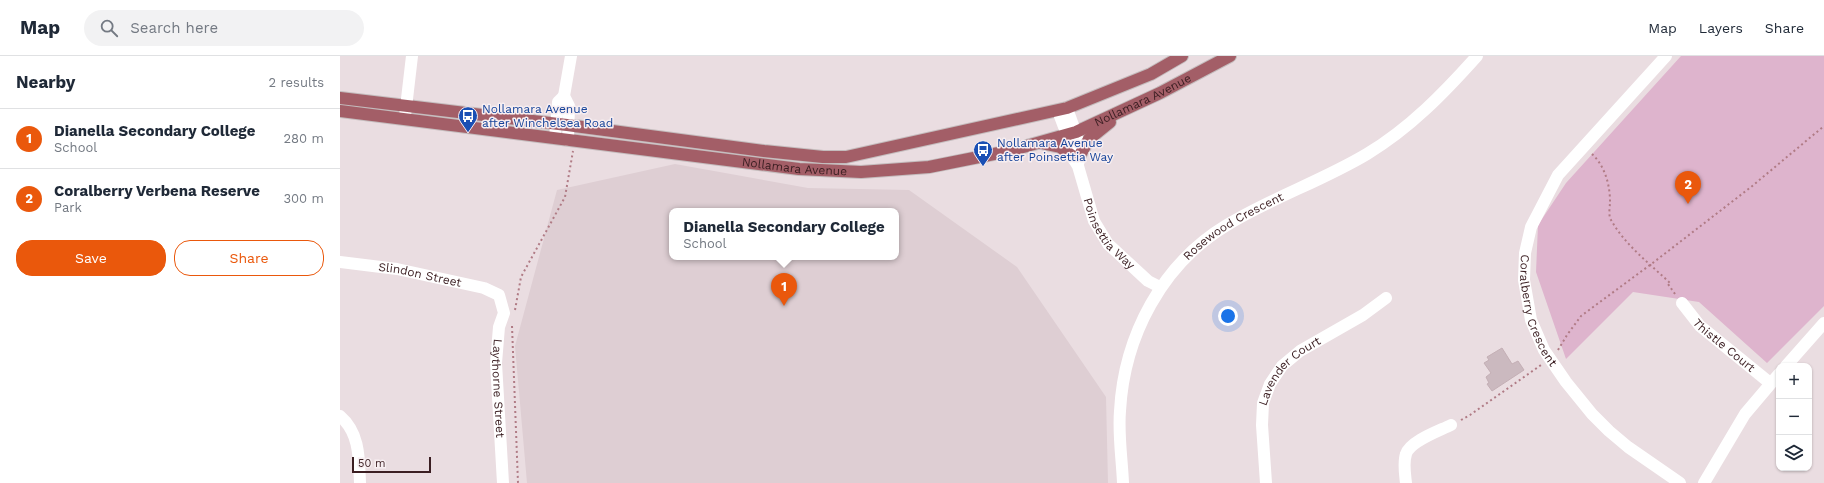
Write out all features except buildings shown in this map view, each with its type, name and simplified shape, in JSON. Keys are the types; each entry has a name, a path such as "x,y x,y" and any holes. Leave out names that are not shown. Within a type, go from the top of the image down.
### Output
{"main road":[{"name":"Nollamara Avenue","path":"340,98 823,157 846,157 1062,109 1151,74 1182,56"},
{"name":"Nollamara Avenue","path":"340,111 555,138 570,145 799,169 861,172 941,165 1008,151 1071,134 1160,93 1230,56"},
{"path":"1038,143 1060,147 1076,159 1089,140 1121,112"},
{"path":"887,149 890,161 893,163 925,162 941,165"}],"street":[{"path":"404,120 412,56"},
{"path":"570,145 562,124 558,102 564,96 571,56"},
{"name":"Rosewood Crescent","path":"1123,483 1120,412 1123,382 1129,354 1141,321 1160,287 1193,250 1226,225 1367,154 1414,120 1452,84 1477,56"},
{"name":"Coralberry Crescent","path":"1666,56 1558,175 1531,227 1525,253 1524,280 1531,320 1549,359 1592,414 1628,447 1680,483"},
{"name":"Poinsettia Way","path":"1062,109 1071,134 1076,159 1094,221 1108,244 1148,281 1160,287"},
{"path":"555,138 562,124"},
{"name":"Slindon Street","path":"340,262 397,269 484,288 499,295"},
{"name":"Laythorne Street","path":"499,295 504,312 499,327 496,363 503,483"},
{"name":"Lavender Court","path":"1266,483 1262,425 1263,403 1270,384 1282,366 1300,351 1363,315 1386,298"},
{"name":"Thistle Court","path":"1682,303 1700,326 1770,383"},
{"path":"1789,363 1824,323"},
{"path":"1704,483 1745,414 1776,377"},
{"path":"340,416 352,428 356,438 360,483"},
{"path":"1406,483 1404,470 1406,453 1416,442 1451,425"}],"path":[{"path":"1555,355 1581,316 1751,187 1824,126"},
{"path":"514,312 521,277 565,198 570,145"},
{"path":"1584,146 1596,158 1607,176 1610,196 1610,218 1624,240 1670,283 1668,284 1682,303"},
{"path":"513,319 512,326 518,483"},
{"path":"1451,425 1470,416 1542,364"}],"shaded area":[{"path":"1681,56 1824,56 1824,306 1767,363 1699,302 1633,292 1566,359 1536,272 1538,225 1566,183"},
{"path":"675,164 808,188 909,190 1017,267 1106,397 1108,483 527,483 515,346 557,190"}],"place":[{"name":"Nollamara Avenue after Winchelsea Road","path":"468,133"},
{"name":"Nollamara Avenue after Poinsettia Way","path":"983,167"},
{"name":"Coralberry Verbena Reserve","path":"1688,204"},
{"name":"Dianella Secondary College","path":"784,306"}]}
